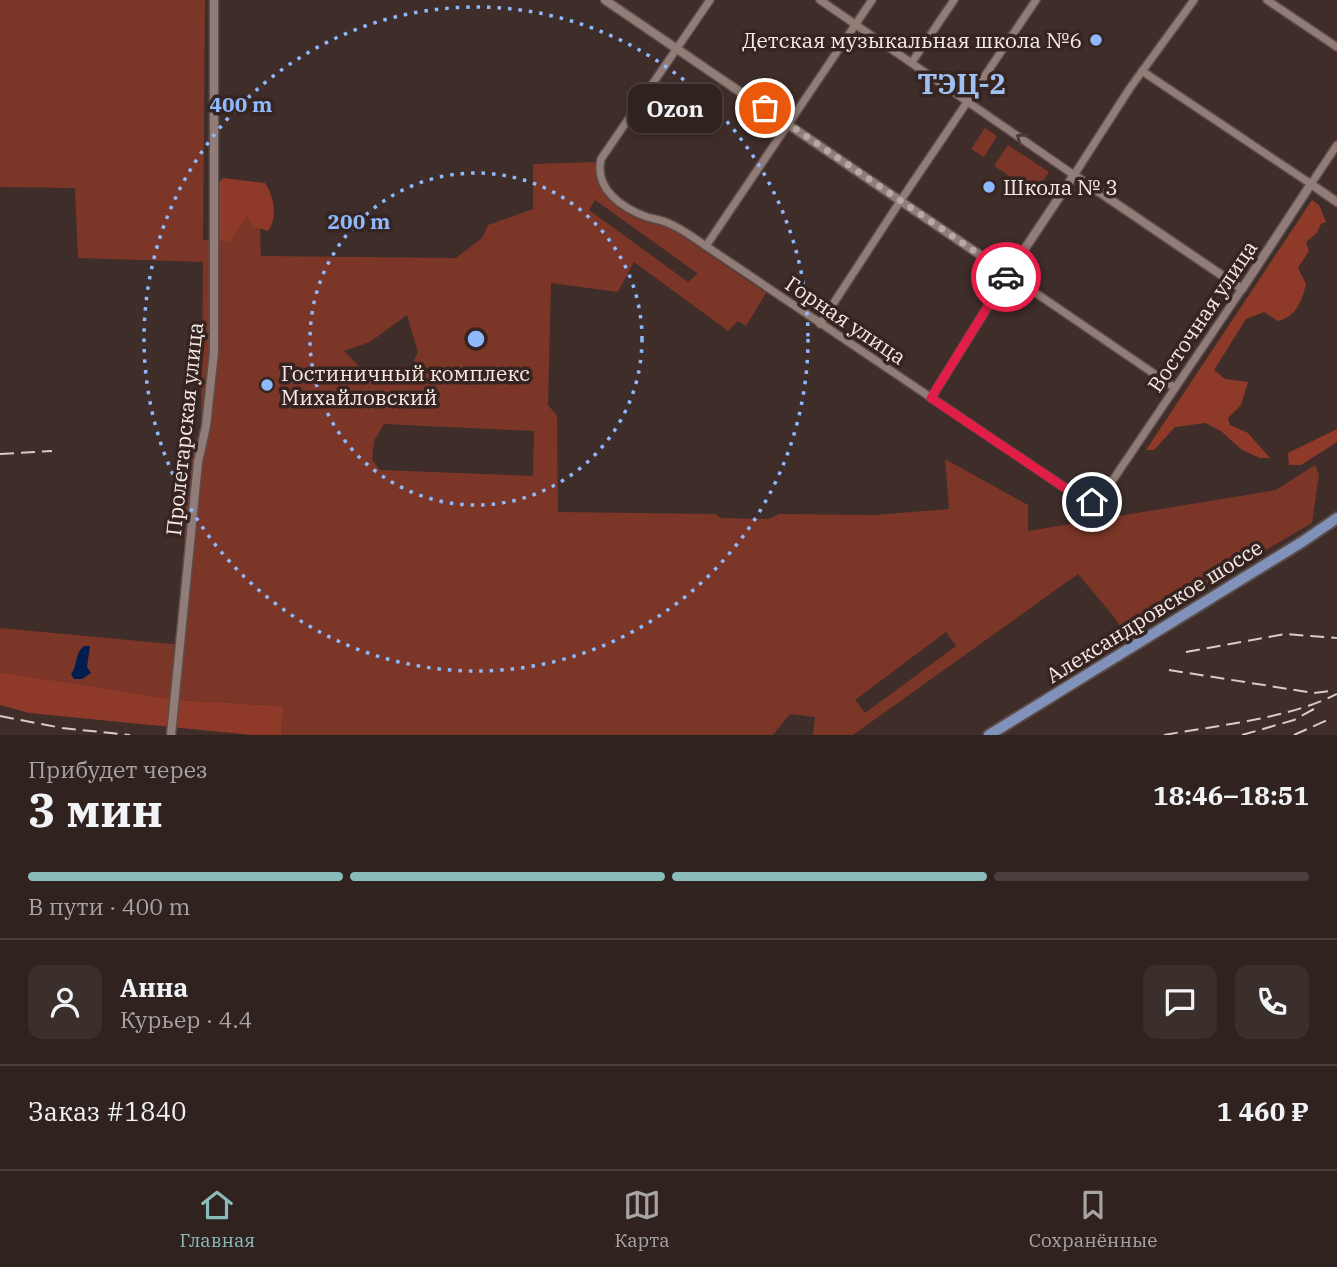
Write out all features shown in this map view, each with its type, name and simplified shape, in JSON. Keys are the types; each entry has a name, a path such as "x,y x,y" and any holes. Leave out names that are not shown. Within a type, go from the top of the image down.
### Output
{"main road":[{"name":"Александровское шоссе","path":"989,735 1302,542 1337,517"}],"street":[{"name":"Пролетарская улица","path":"171,735 198,462 206,426 214,352 214,0"},
{"path":"605,0 1175,387"},
{"path":"676,48 710,0"},
{"path":"820,0 1242,289"},
{"path":"706,246 872,0"},
{"path":"912,62 954,0"},
{"path":"820,324 1036,0"},
{"path":"931,398 1008,274 1142,71 1194,0"},
{"path":"1267,0 1337,47"},
{"name":"Горная улица","path":"676,48 601,159 599,167 603,184 611,197 624,207 646,217 668,222 706,246 1083,500 1092,502"},
{"path":"1142,71 1337,202"},
{"name":"Восточная улица","path":"1092,502 1102,496 1337,145"}],"shaded area":[{"path":"0,0 205,0 203,240 230,242 248,215 260,228 261,256 456,258 482,238 488,225 533,209 533,164 597,162 603,189 613,203 627,214 673,230 766,293 746,326 738,321 728,331 634,262 618,292 551,283 548,405 557,416 558,512 715,514 721,518 769,519 779,514 875,515 949,509 945,459 1028,505 1028,531 1276,490 1315,465 1319,474 1312,523 1124,633 1115,618 1078,574 853,735 813,735 815,717 790,714 773,735 281,735 282,706 179,700 0,672 0,628 182,645 190,548 173,520 176,479 201,431 203,262 78,258 75,188 0,187","holes":["595,200 697,274 688,282 589,210","407,315 418,352 403,383 375,383 344,351 370,342","384,424 534,431 533,476 380,470 372,460 374,441","946,632 956,646 865,713 855,700"]},
{"path":"985,128 997,136 984,157 971,149"},
{"path":"1008,145 1049,172 1035,193 994,166"},
{"path":"223,178 265,183 274,207 273,220 268,231 252,226 248,216 230,242 217,241 218,184"},
{"path":"1312,200 1319,205 1326,222 1321,224 1317,233 1306,242 1309,251 1298,268 1306,284 1297,307 1289,316 1278,321 1264,312 1246,319 1214,370 1225,379 1248,382 1241,405 1228,418 1230,425 1248,433 1270,458 1260,458 1242,450 1221,431 1205,423 1175,427 1154,450 1146,450"},
{"path":"1337,429 1337,442 1301,465 1289,465 1288,453"},
{"path":"0,672 179,700 283,706 281,735 252,735 29,713 0,705"}],"water":[{"path":"84,646 90,646 87,667 91,673 82,679 74,679 71,674"}],"railway":[{"path":"0,454 52,451"},
{"path":"1186,652 1285,634 1337,638"},
{"path":"1169,670 1314,693 1330,691"},
{"path":"1164,735 1297,710 1337,694"},
{"path":"1242,735 1294,720 1314,709"},
{"path":"0,716 62,728 130,735"},
{"path":"1294,735 1332,718"}],"way so far":[{"path":"765,108 1008,274 1006,277"}],"place":[{"name":"Детская музыкальная школа №6","path":"1096,40"},
{"name":"Ozon","path":"765,108"},
{"name":"Школа № 3","path":"989,187"},
{"name":"Гостиничный комплекс Михайловский","path":"267,385"}],"district":[{"name":"ТЭЦ-2","path":"962,83"}],"route":[{"path":"1006,277 931,398 1083,500 1092,502"}]}
